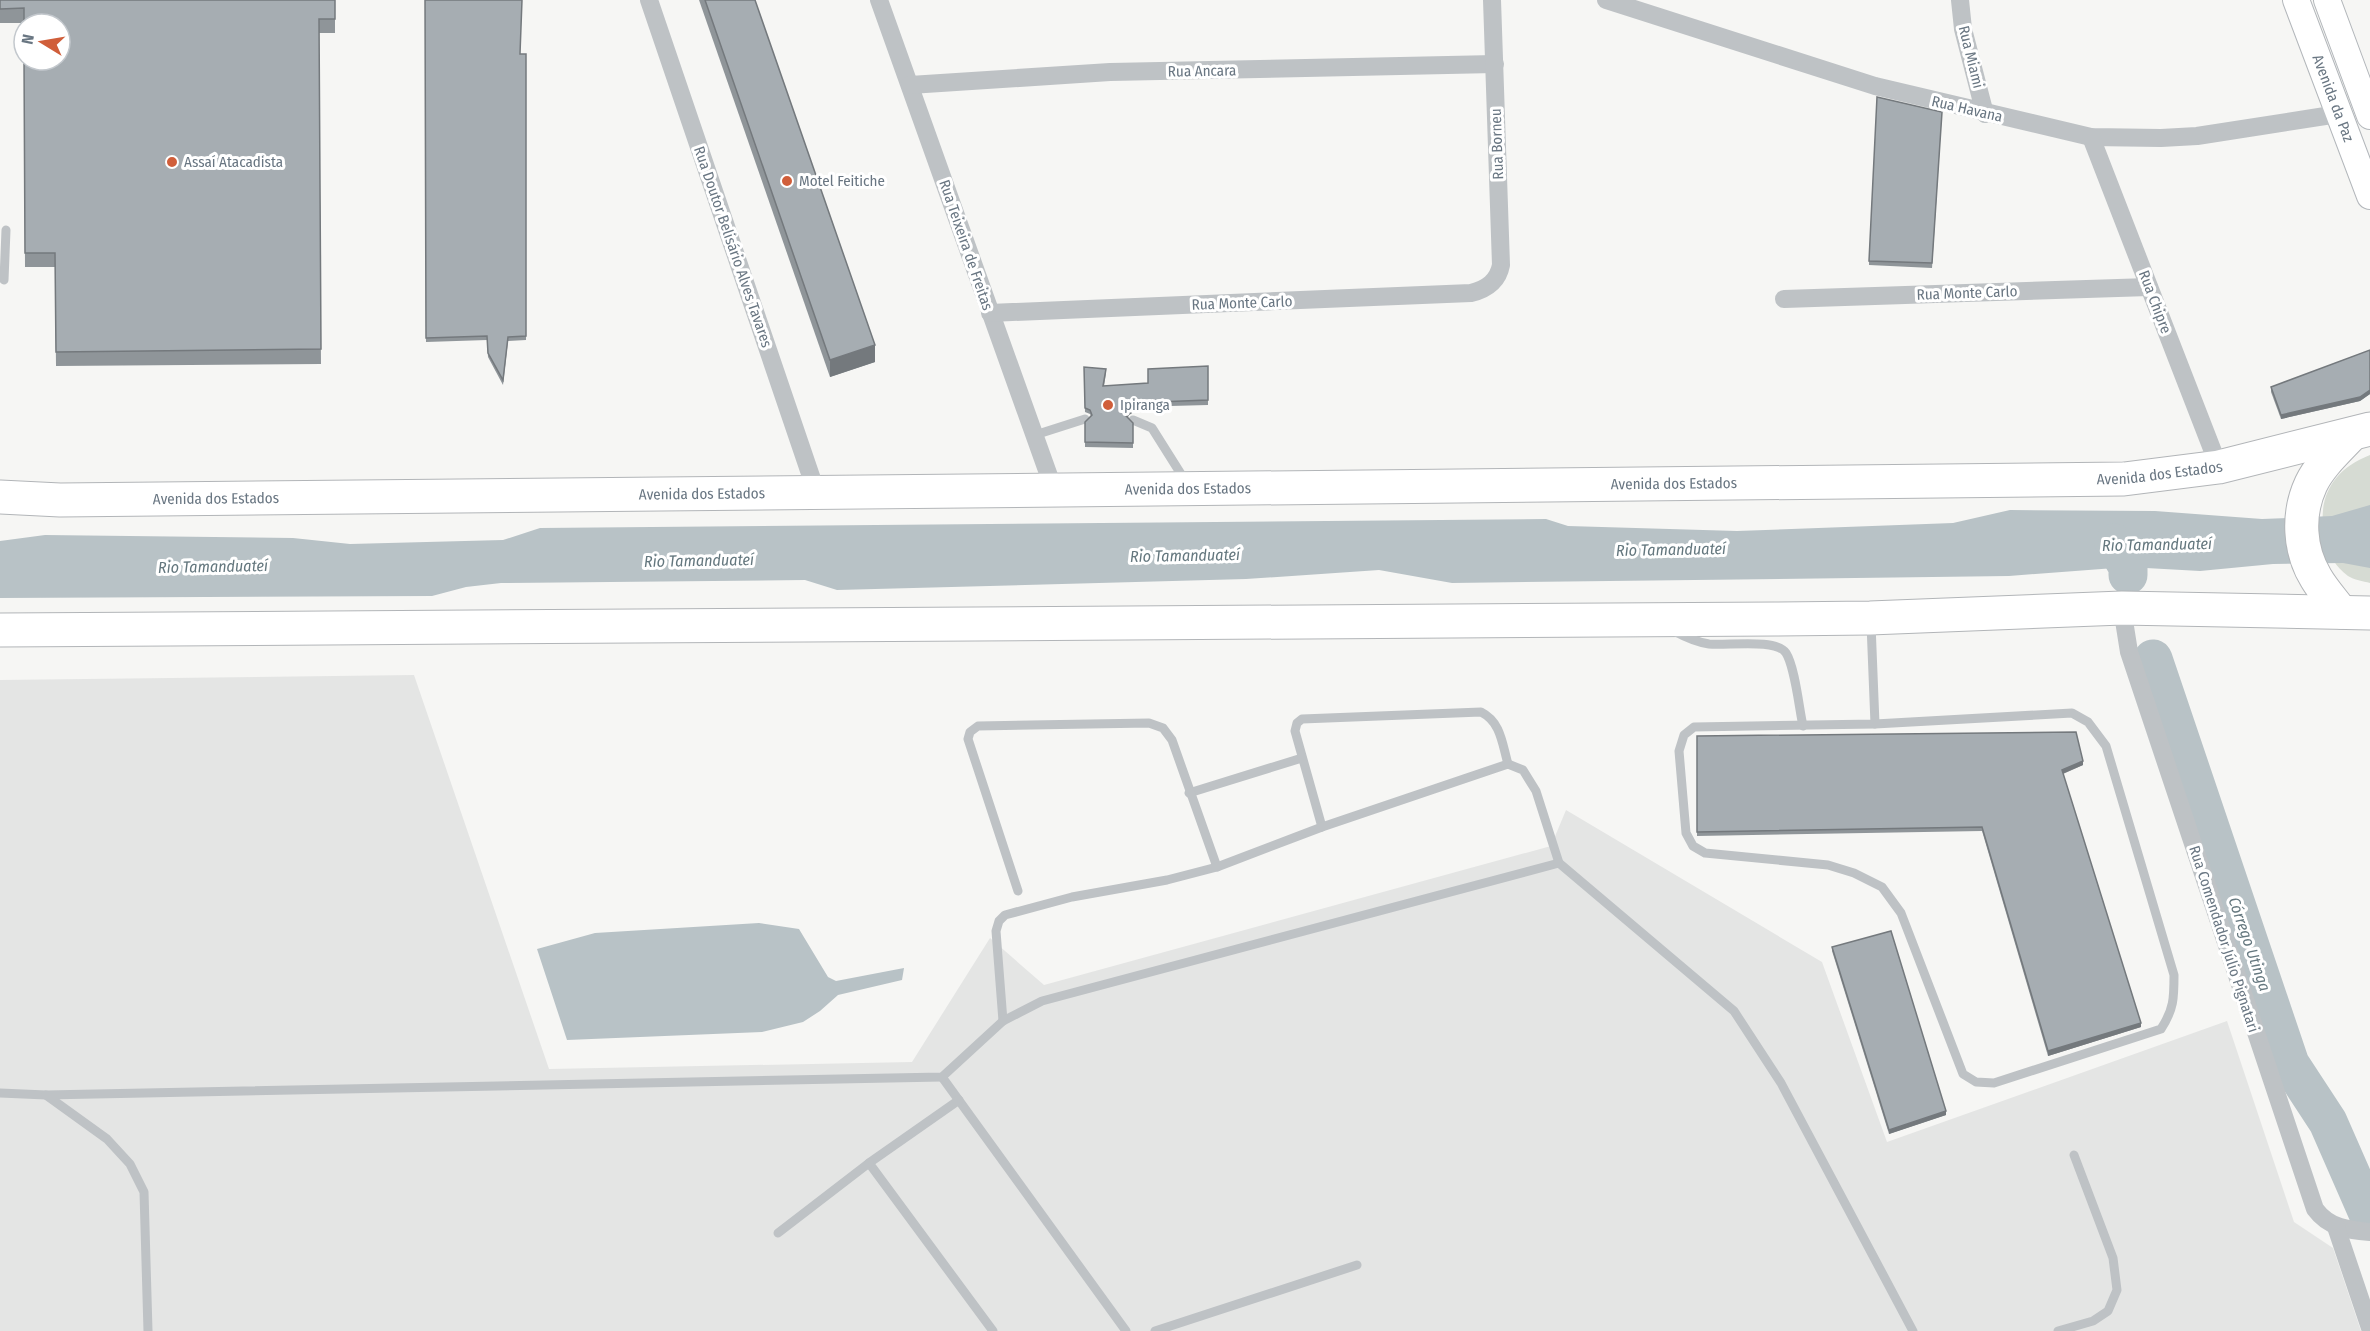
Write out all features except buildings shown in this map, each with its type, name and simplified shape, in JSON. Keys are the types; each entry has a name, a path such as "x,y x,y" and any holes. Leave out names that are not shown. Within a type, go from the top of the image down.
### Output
{"highway":[{"name":"Avenida dos Estados","path":"0,497 60,500 818,494 2124,479 2219,467 2361,432"},
{"path":"2355,612 2316,577 2303,549 2301,530 2303,511 2311,483 2325,462 2361,432"},
{"path":"0,630 1870,618 2123,623 2355,612"}],"main road":[{"name":"Avenida da Paz","path":"2296,0 2370,196"},
{"name":"Avenida da Paz","path":"2327,0 2370,116"}],"street":[{"name":"Rua Doutor Belisário Alves Tavares","path":"648,0 818,494"},
{"name":"Rua Teixeira de Freitas","path":"879,0 1054,490"},
{"name":"Rua Borneu","path":"1490,284 1499,276 1501,265 1492,0"},
{"name":"Rua Havana","path":"1606,0 1875,86 1985,114 2091,137 2125,139 2197,136 2338,114"},
{"name":"Rua Miami","path":"1960,0 1962,29 1985,114"},
{"name":"Rua Ancara","path":"909,85 1110,72 1495,64"},
{"name":"Rua Chipre","path":"2091,137 2219,467"},
{"name":"Rua Monte Carlo","path":"990,313 1471,293 1482,290 1490,284"},
{"name":"Rua Monte Carlo","path":"1784,299 2149,287"},
{"name":"Rua Comendador Júlio Pignatari","path":"2123,623 2315,1209 2323,1220 2336,1227"},
{"path":"2370,1232 2336,1227 2370,1328"}],"lane":[{"path":"4,280 6,230"},
{"path":"1035,435 1085,419"},
{"path":"1132,420 1152,428 1190,489"},
{"path":"1870,618 1875,724"},
{"path":"1653,620 1699,642 1775,645 1785,652 1793,676 1803,726"},
{"path":"1322,827 1295,731 1297,723 1302,719 1481,712 1491,717 1498,726 1508,764"},
{"path":"2072,713 2088,722 2106,746 2174,975 2174,998 2171,1013 2161,1029 1994,1083 1976,1082 1963,1074 1901,913 1882,887 1854,873 1828,865 1718,856 1705,853 1693,846 1686,833 1680,752 1684,735 1694,726 1875,724 2072,713"},
{"path":"1018,891 968,739 970,732 978,726 1149,723 1162,728 1172,740 1217,867"},
{"path":"1189,793 1302,758"},
{"path":"1003,1021 996,931 999,921 1005,915 1072,897 1167,880 1217,867 1322,827 1508,764 1523,770 1536,791 1559,863 1734,1011 1781,1083 1913,1331"},
{"path":"0,1093 46,1095 942,1077 1003,1021 1042,1000 1559,863"},
{"path":"942,1077 1126,1331"},
{"path":"46,1095 106,1139 129,1164 144,1192 148,1331"},
{"path":"778,1233 868,1164 959,1100"},
{"path":"2058,1331 2092,1321 2108,1311 2117,1290 2114,1258 2074,1155"},
{"path":"868,1164 993,1331"},
{"path":"1155,1331 1357,1265"}],"shaded area":[{"path":"2370,455 2370,583 2348,576 2334,561 2326,541 2323,513 2329,489 2336,478 2356,461"},
{"path":"414,675 549,1069 912,1062 990,938 1044,985 1551,846 1566,810 1822,962 1887,1142 2227,1021 2294,1222 2333,1248 2361,1331 0,1331 0,680"}],"water":[{"name":"Rio Tamanduateí","path":"2370,505 2370,568 2343,563 2273,564 2200,571 2128,567 2009,576 1452,583 1379,570 1246,579 837,590 805,580 501,583 466,587 432,596 0,598 0,541 45,535 293,538 350,544 503,540 540,528 1546,519 1568,526 1737,531 1953,523 2010,510 2155,511 2262,519 2332,516"},
{"path":"759,923 799,929 828,977 836,981 904,968 902,980 838,995 803,1022 762,1032 567,1040 537,949 595,933"}],"waterway":[{"name":"Córrego Utinga","path":"2114,543 2128,567 2128,575"},
{"name":"Córrego Utinga","path":"2153,659 2290,1064 2328,1122 2370,1218"}],"place":[{"name":"Assaí Atacadista","path":"172,162"},
{"name":"Motel Feitiche","path":"787,181"},
{"name":"Ipiranga","path":"1108,405"}]}
